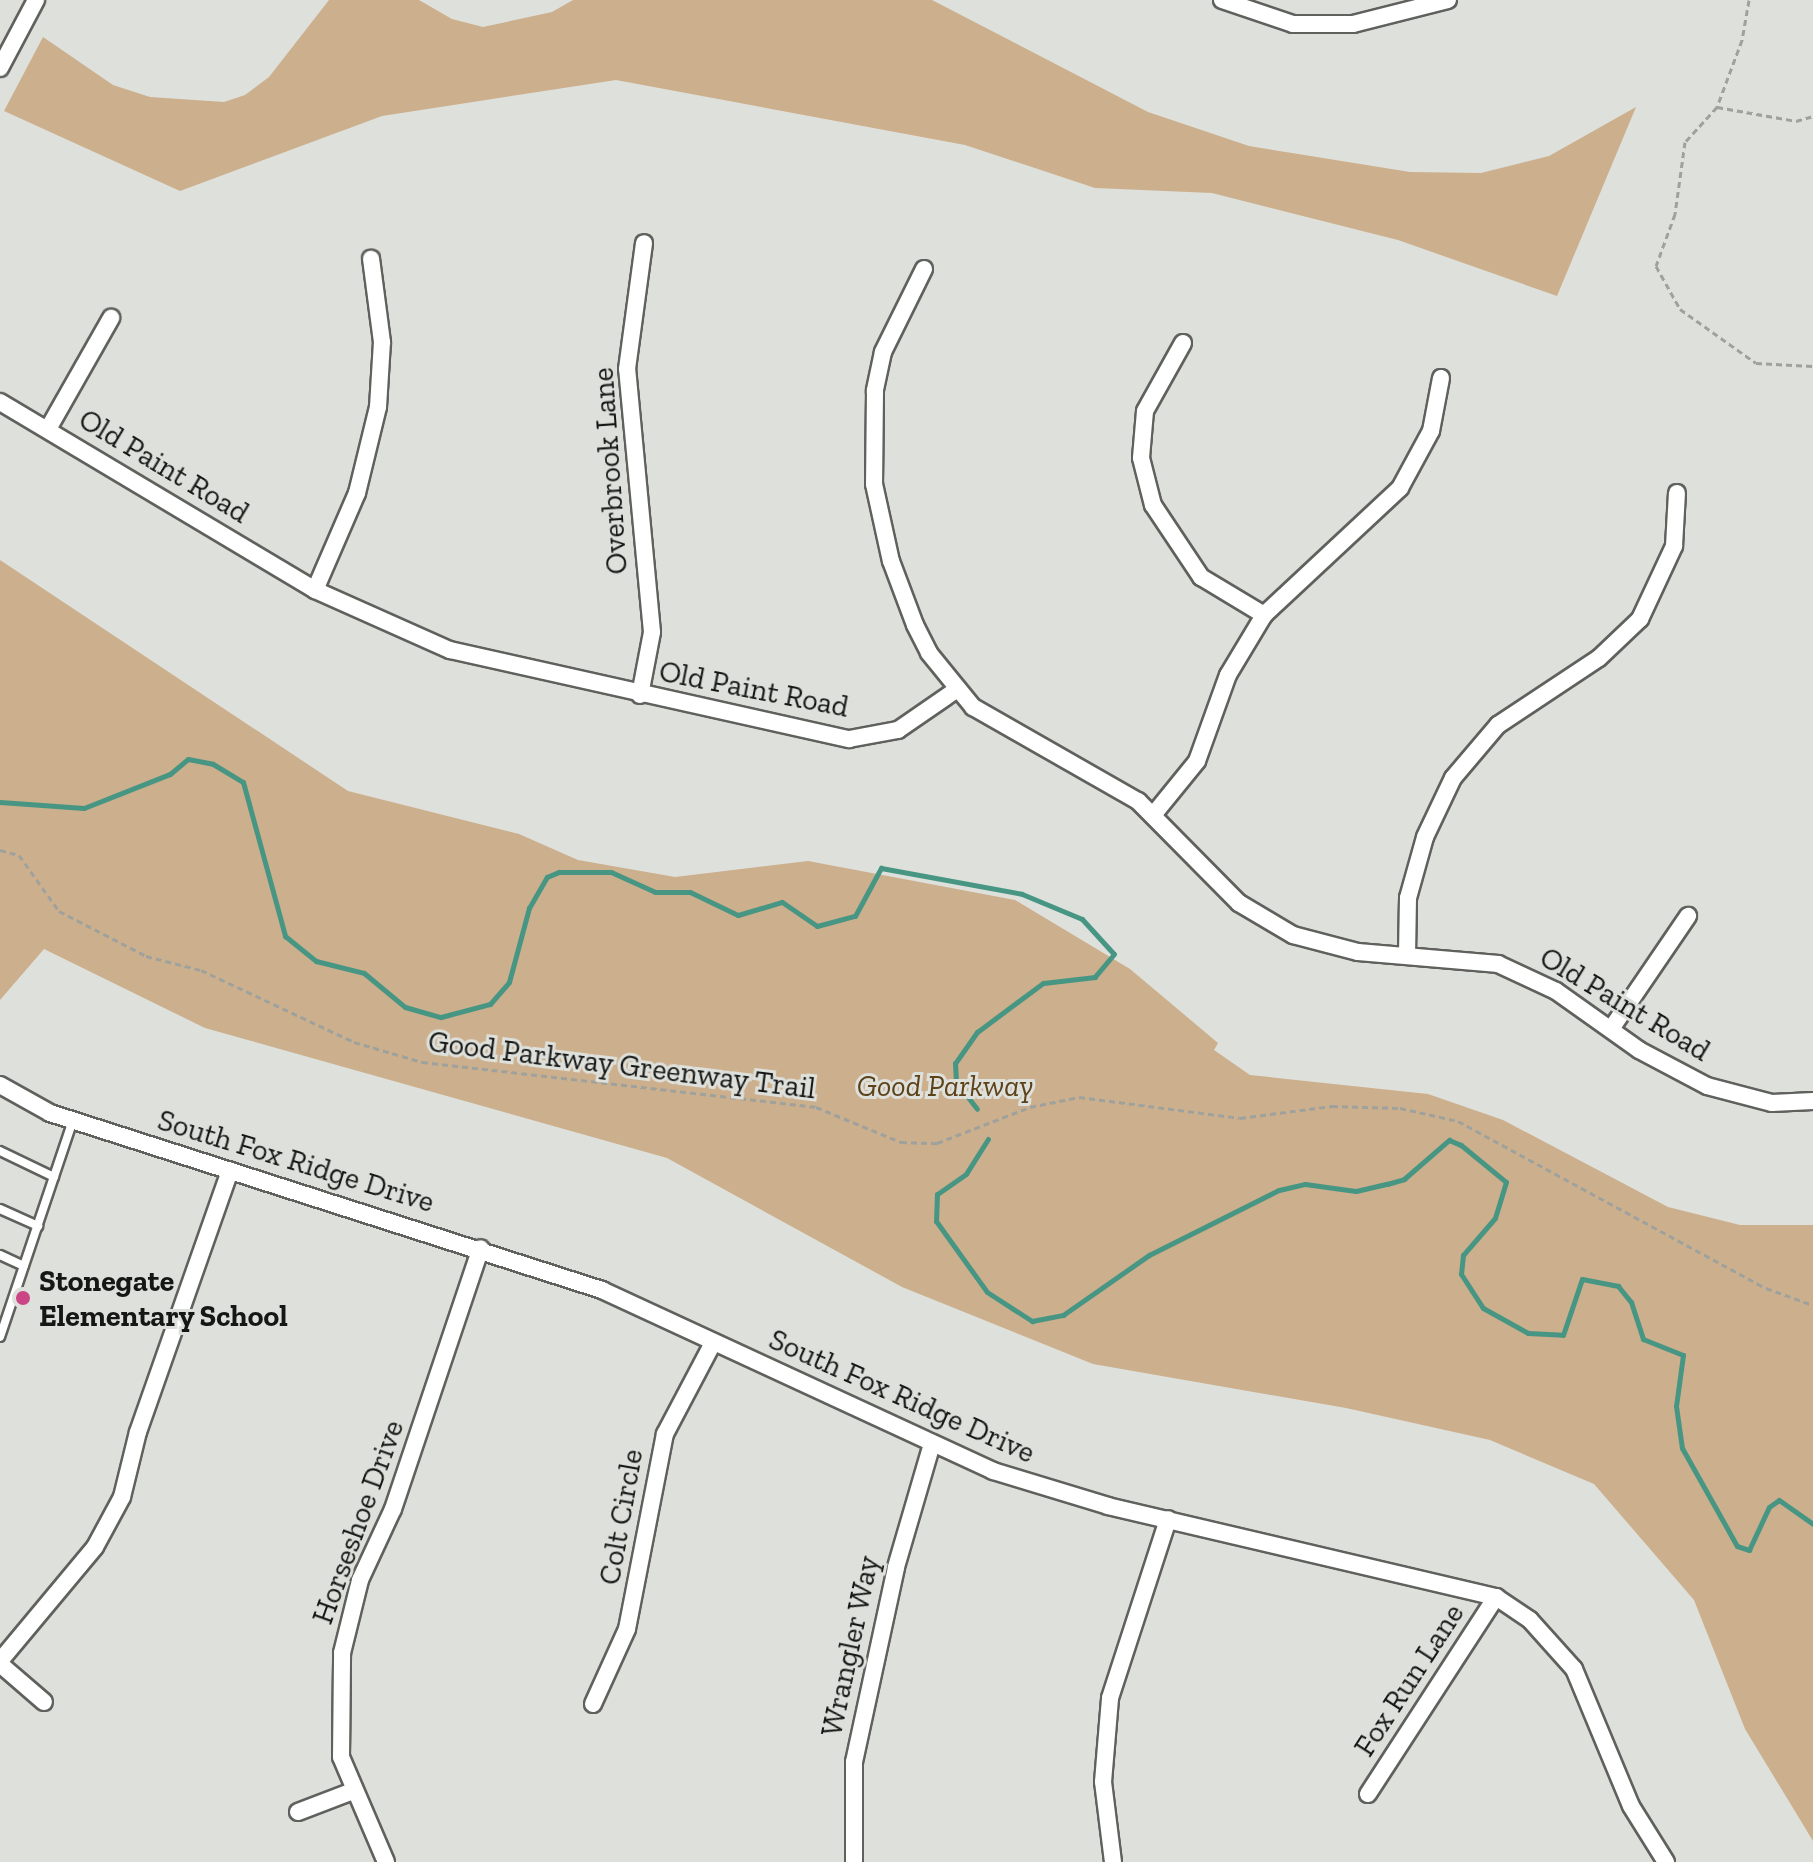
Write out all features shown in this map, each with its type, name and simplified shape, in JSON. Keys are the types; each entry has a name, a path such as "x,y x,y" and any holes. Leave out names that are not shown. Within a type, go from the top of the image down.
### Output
{"street":[{"path":"0,68 36,0"},
{"path":"1222,0 1293,24 1353,24 1437,2"},
{"name":"Overbrook Lane","path":"640,695 652,632 627,369 644,243"},
{"path":"315,590 357,493 378,407 382,342 371,259"},
{"path":"924,269 883,352 875,391 874,484 891,561 915,625 956,690"},
{"path":"48,429 111,318"},
{"path":"1183,343 1145,411 1143,472 1182,555 1224,594 1264,615"},
{"path":"1154,814 1197,761 1228,675 1264,615 1400,488 1431,431 1441,378"},
{"name":"Old Paint Road","path":"0,402 315,590 450,650 640,695 849,739 898,730 956,690 1001,728 1110,781 1154,814 1215,881 1267,922 1325,946 1498,964 1556,991 1611,1029 1707,1086 1772,1103 1813,1101"},
{"path":"1407,955 1408,898 1425,837 1453,778 1498,725 1599,658 1640,619 1674,546 1677,493"},
{"path":"1611,1029 1688,916"},
{"name":"South Fox Ridge Drive","path":"0,1085 73,1120 481,1248 602,1290 931,1447 1050,1490 1496,1597 1530,1620 1574,1669 1631,1806 1666,1862"},
{"path":"44,1702 0,1662 95,1547 122,1497 138,1432 230,1171"},
{"name":"Horseshoe Drive","path":"386,1862 350,1792 339,1715 350,1612 393,1509 481,1248"},
{"name":"Colt Circle","path":"593,1704 627,1629 665,1434 713,1343"},
{"name":"Wrangler Way","path":"854,1862 854,1762 892,1580 931,1447"},
{"path":"1113,1862 1103,1782 1110,1698 1168,1519"},
{"name":"Fox Run Lane","path":"1368,1794 1496,1597"},
{"path":"298,1812 350,1792"}],"lane":[{"path":"0,1337 73,1120"},
{"path":"0,1151 54,1177"},
{"path":"0,1209 38,1226"},
{"path":"0,1255 24,1266"}],"path":[{"path":"1749,0 1742,40 1717,107 1685,142 1678,166 1675,214 1656,266 1665,292 1756,363 1813,366"},
{"path":"1717,107 1796,121 1813,116"},
{"name":"Good Parkway Greenway Trail","path":"0,850 19,855 59,911 146,956 201,970 354,1042 422,1062 816,1107 901,1142 937,1143 1030,1107 1079,1097 1240,1118 1332,1106 1400,1108 1458,1121 1766,1288 1813,1305"}],"green space":[{"path":"329,0 419,0 452,19 483,27 552,12 573,0 932,0 1148,112 1249,146 1410,172 1481,173 1549,156 1636,107 1557,296 1398,240 1212,193 1095,188 965,145 616,80 382,116 180,191 4,111 43,37 113,85 150,97 224,102 245,95 269,77"},
{"name":"Good Parkway","path":"0,560 348,791 519,834 578,860 675,877 808,861 1015,900 1130,969 1218,1043 1214,1050 1250,1075 1428,1094 1503,1120 1668,1207 1740,1225 1813,1225 1813,1841 1745,1729 1694,1600 1594,1484 1490,1440 1346,1408 1093,1364 902,1287 667,1158 205,1028 44,949 0,1000"}],"waterway":[{"path":"0,802 84,808 170,774 188,759 213,764 243,782 285,936 316,961 364,973 405,1007 441,1017 490,1004 509,982 529,908 547,877 559,872 611,872 655,892 690,892 738,915 782,902 817,926 855,916 881,868 1022,894 1082,919 1114,954 1095,977 1043,983 977,1032 955,1063 956,1082 977,1109"},
{"path":"988,1139 966,1174 937,1194 936,1221 987,1292 1032,1321 1063,1315 1149,1255 1279,1190 1305,1184 1356,1191 1387,1184 1404,1179 1449,1140 1461,1145 1506,1182 1495,1218 1463,1255 1461,1274 1483,1308 1528,1333 1563,1335 1582,1279 1618,1286 1631,1302 1643,1339 1683,1355 1676,1406 1682,1448 1737,1546 1749,1550 1769,1507 1779,1500 1813,1524"}],"place":[{"name":"Stonegate Elementary School","path":"23,1298"}]}
